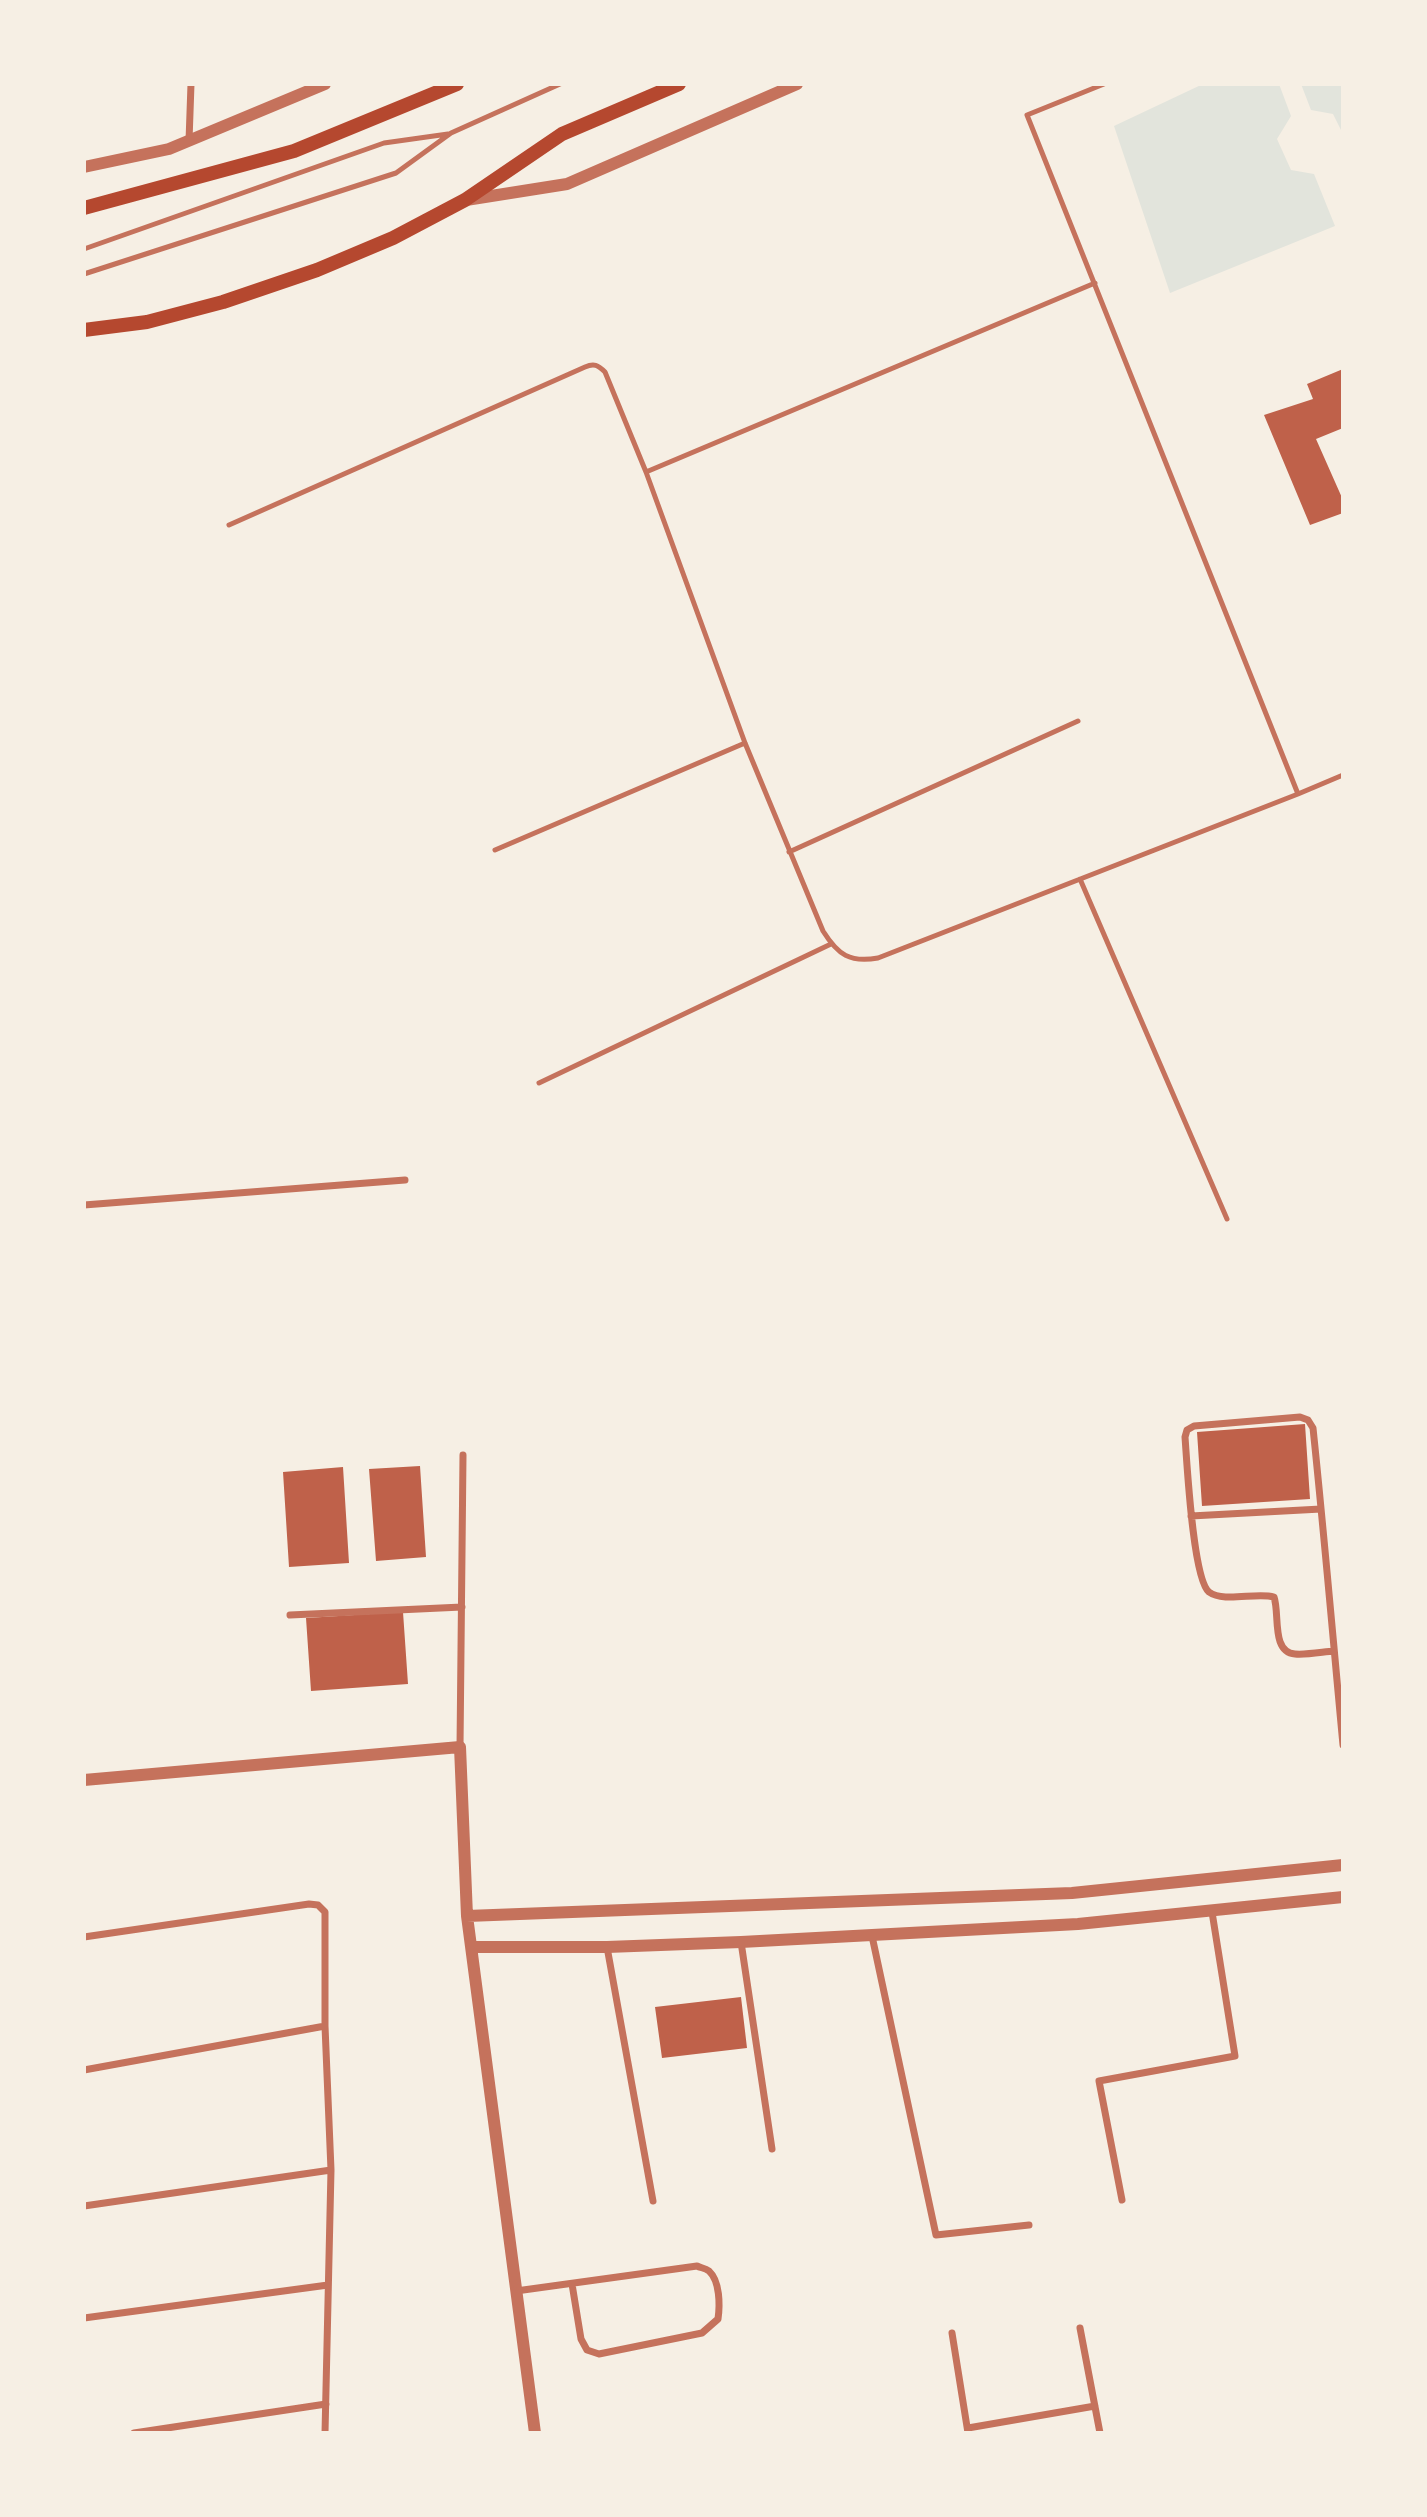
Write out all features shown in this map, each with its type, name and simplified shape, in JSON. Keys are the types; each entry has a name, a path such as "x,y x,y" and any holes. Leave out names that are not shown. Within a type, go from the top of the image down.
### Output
{"main road":[{"path":"84,208 294,151 457,84"},
{"path":"84,330 147,322 223,302 317,270 393,238 465,200 562,134 680,84"}],"street":[{"path":"189,141 191,84"},
{"path":"84,167 169,149 325,84"},
{"path":"465,200 567,184 797,84"},
{"path":"84,1205 405,1180"},
{"path":"1334,1651 1294,1654 1284,1651 1279,1644 1277,1605 1274,1597 1220,1596 1209,1592 1201,1582 1191,1516 1185,1437 1187,1430 1194,1426 1300,1418 1308,1420 1313,1428 1343,1745"},
{"path":"463,1455 460,1747 467,1916 535,2433"},
{"path":"1191,1516 1321,1509"},
{"path":"289,1615 461,1607"},
{"path":"84,1780 460,1747"},
{"path":"467,1916 1072,1893 1343,1865"},
{"path":"472,1947 607,1947 872,1936 1078,1924 1343,1897"},
{"path":"84,1937 309,1904 318,1905 325,1912 325,2026 331,2169 325,2433"},
{"path":"1122,2200 1100,2081 1235,2056 1212,1912"},
{"path":"872,1936 936,2235 1029,2225"},
{"path":"741,1942 772,2149"},
{"path":"607,1947 653,2201"},
{"path":"84,2070 325,2026"},
{"path":"84,2206 331,2169"},
{"path":"516,2291 697,2266 709,2271 715,2283 720,2307 718,2319 702,2333 599,2354 587,2350 581,2339 572,2284"},
{"path":"84,2318 328,2285"},
{"path":"1080,2328 1100,2433"},
{"path":"952,2333 968,2430 1095,2406"},
{"path":"134,2433 326,2404"}],"lane":[{"path":"84,274 396,173 451,133 560,84"},
{"path":"1104,84 1027,115 1298,794"},
{"path":"84,249 384,143 451,133"},
{"path":"646,472 1095,284"},
{"path":"229,525 591,364 600,367 605,372 646,472 745,743 823,931 831,944 844,956 862,961 1080,879 1343,775"},
{"path":"789,852 1078,721"},
{"path":"495,850 745,743"},
{"path":"1080,879 1227,1219"},
{"path":"539,1083 831,944"}],"shaded area":[{"path":"1203,84 1279,84 1291,116 1277,139 1291,170 1314,174 1335,226 1170,293 1114,126"},
{"path":"1301,84 1343,84 1343,134 1333,114 1311,110"}],"building":[{"path":"1343,369 1343,428 1316,439 1343,500 1343,513 1310,525 1264,415 1313,399 1307,384"},
{"path":"1305,1424 1310,1499 1202,1506 1197,1432"},
{"path":"420,1466 426,1557 376,1561 369,1469"},
{"path":"343,1467 349,1563 289,1567 283,1472"},
{"path":"403,1612 408,1684 311,1691 306,1618"},
{"path":"741,1997 747,2048 662,2058 655,2007"}]}
